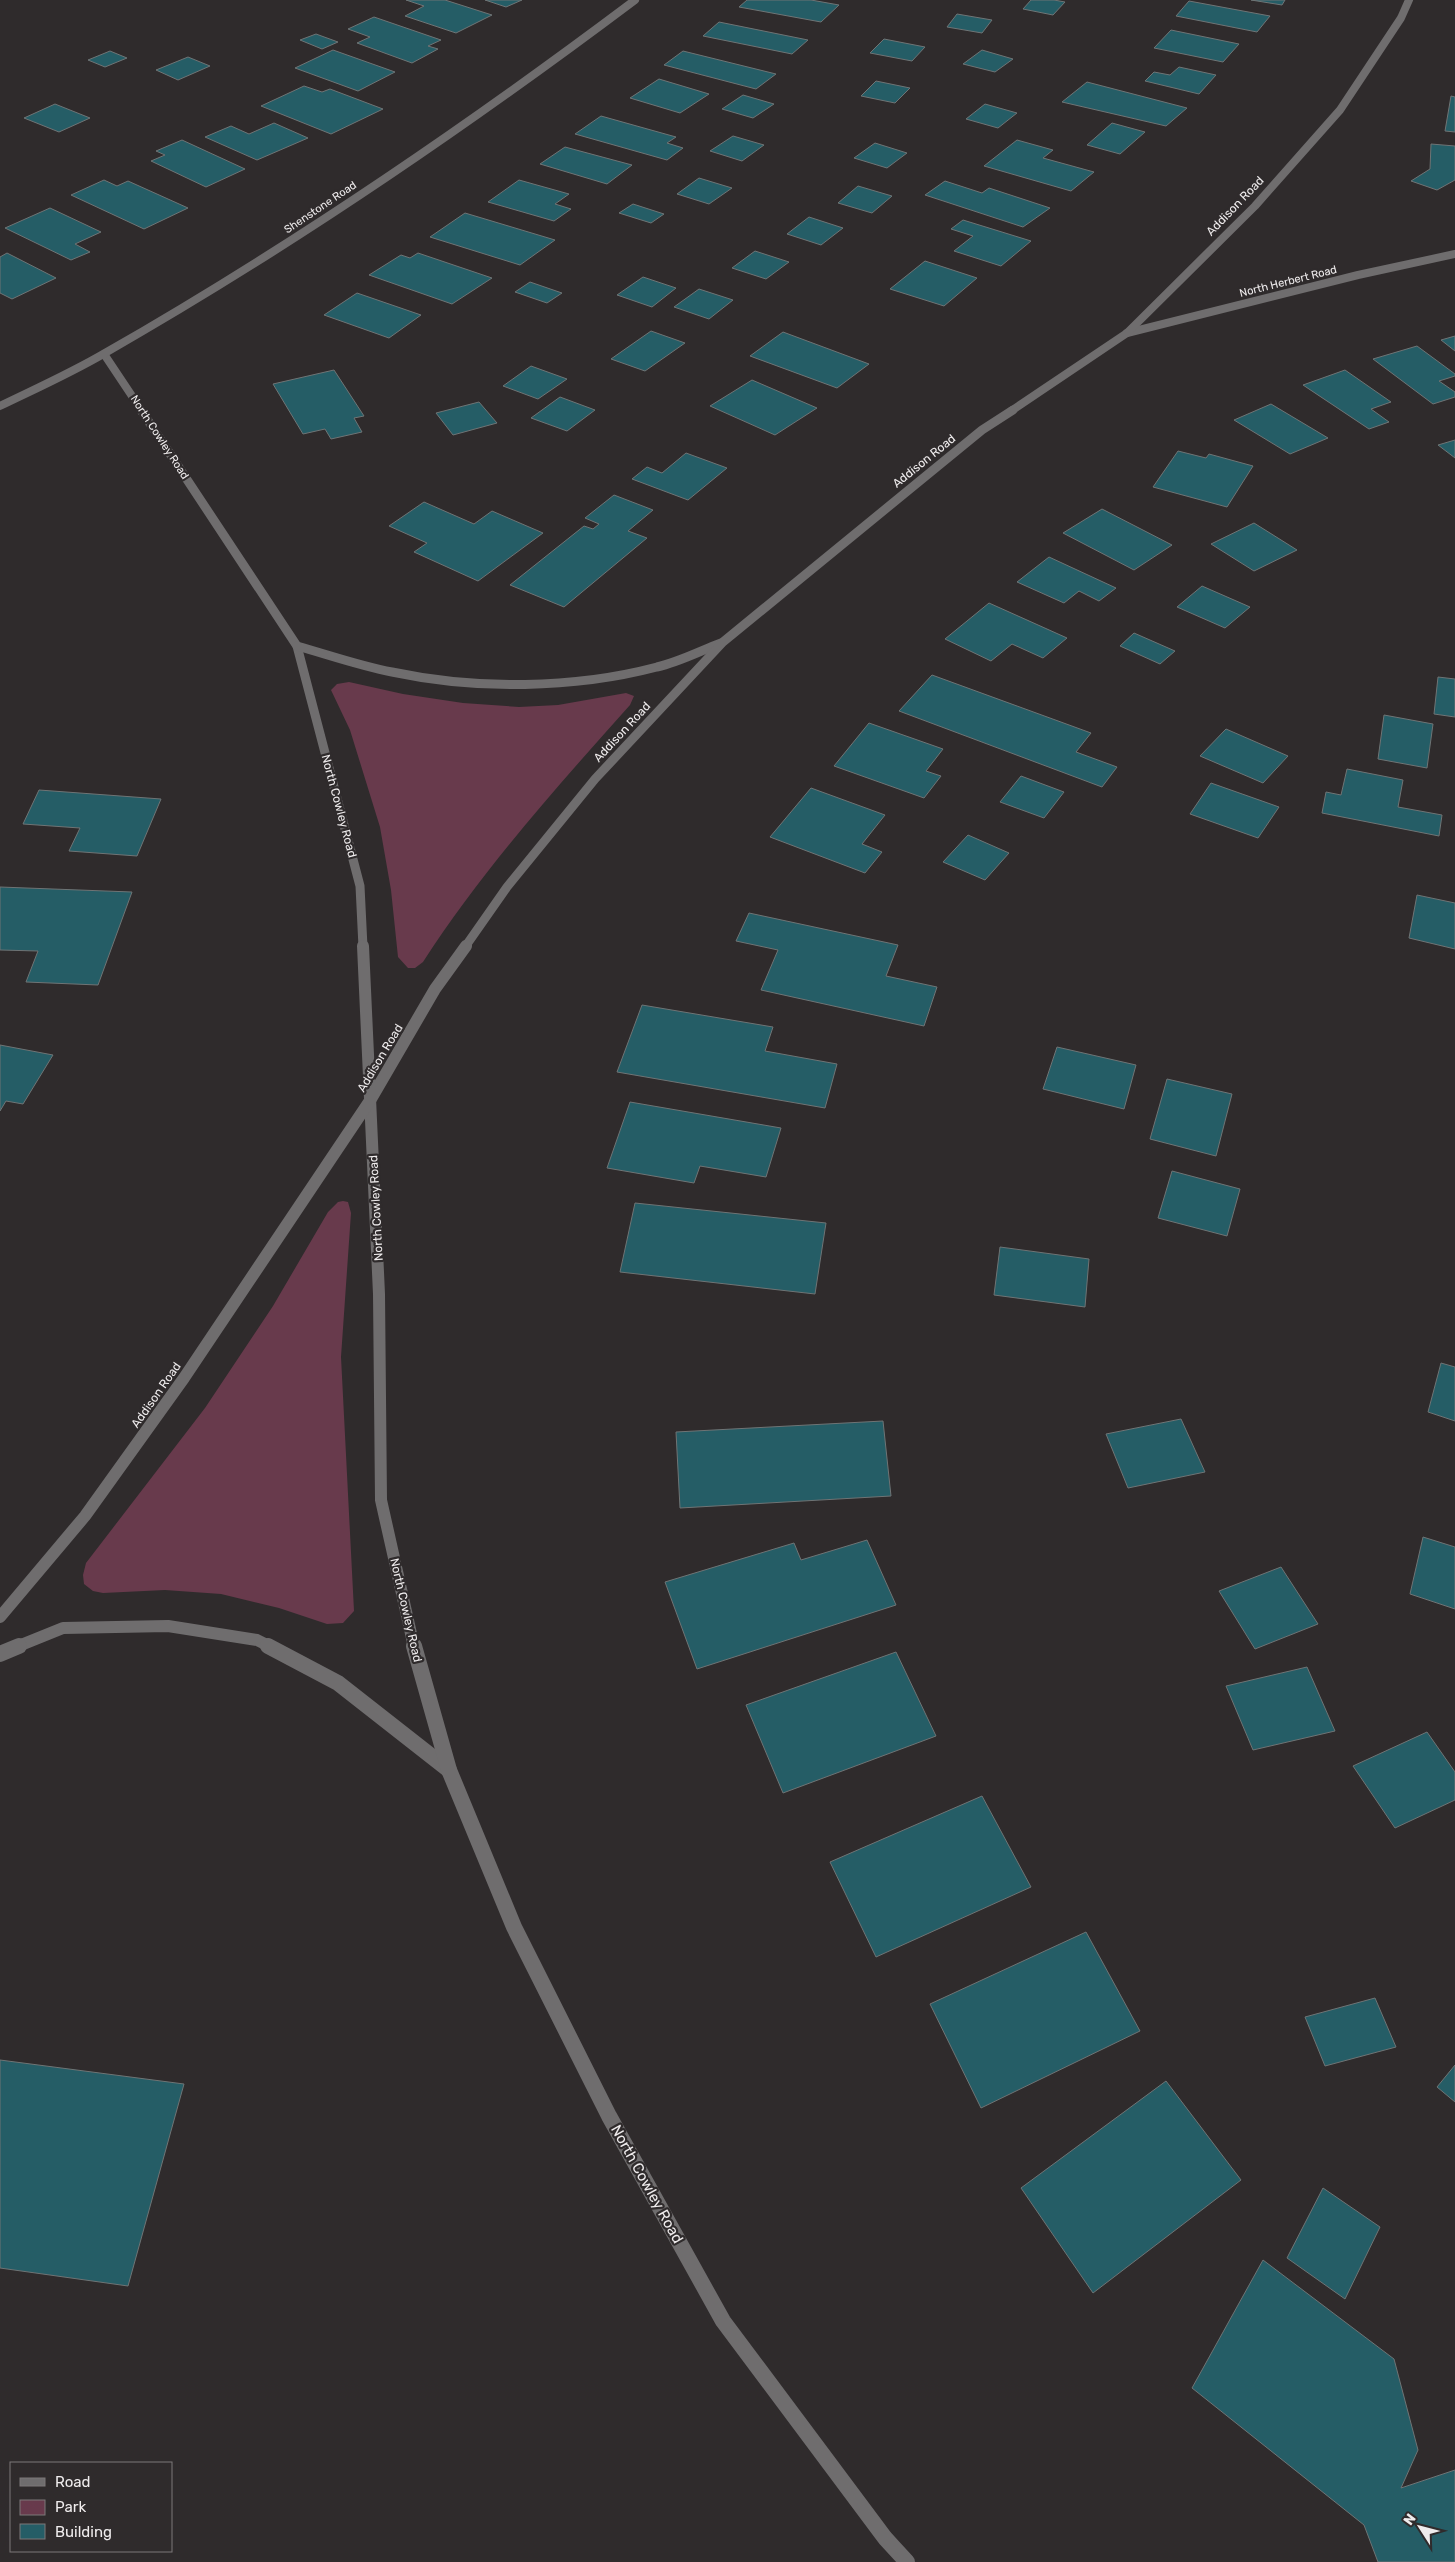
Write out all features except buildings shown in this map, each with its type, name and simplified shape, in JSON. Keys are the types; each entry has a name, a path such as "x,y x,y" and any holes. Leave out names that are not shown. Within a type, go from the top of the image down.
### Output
{"street":[{"name":"Shenstone Road","path":"0,406 104,354 307,230 546,67 635,0"},
{"name":"Addison Road","path":"0,1617 85,1516 184,1378 370,1099 435,989 506,887 595,779 723,642 982,430 1127,333 1255,206 1340,110 1402,18 1409,0"},
{"name":"North Herbert Road","path":"1127,333 1358,275 1455,254"},
{"name":"North Cowley Road","path":"104,354 297,646 360,886 380,1294 381,1500 411,1636 449,1770 527,1953 609,2116 724,2321 885,2538 907,2562"},
{"path":"297,646 359,665 406,674 487,683 569,682 651,669 723,642"},
{"name":"North Cowley Road","path":"0,1654 63,1628 168,1626 257,1640 338,1683 449,1770"}],"green space":[{"path":"349,682 403,694 463,703 519,707 558,705 626,693 634,696 630,705 548,798 495,862 470,894 423,962 415,968 408,968 398,957 391,890 380,827 350,730 331,690 337,684"},
{"path":"338,1202 348,1202 351,1213 341,1357 354,1611 343,1623 327,1624 279,1608 221,1594 165,1590 103,1593 93,1591 84,1584 83,1575 86,1563 205,1408 273,1306 328,1212"}]}
